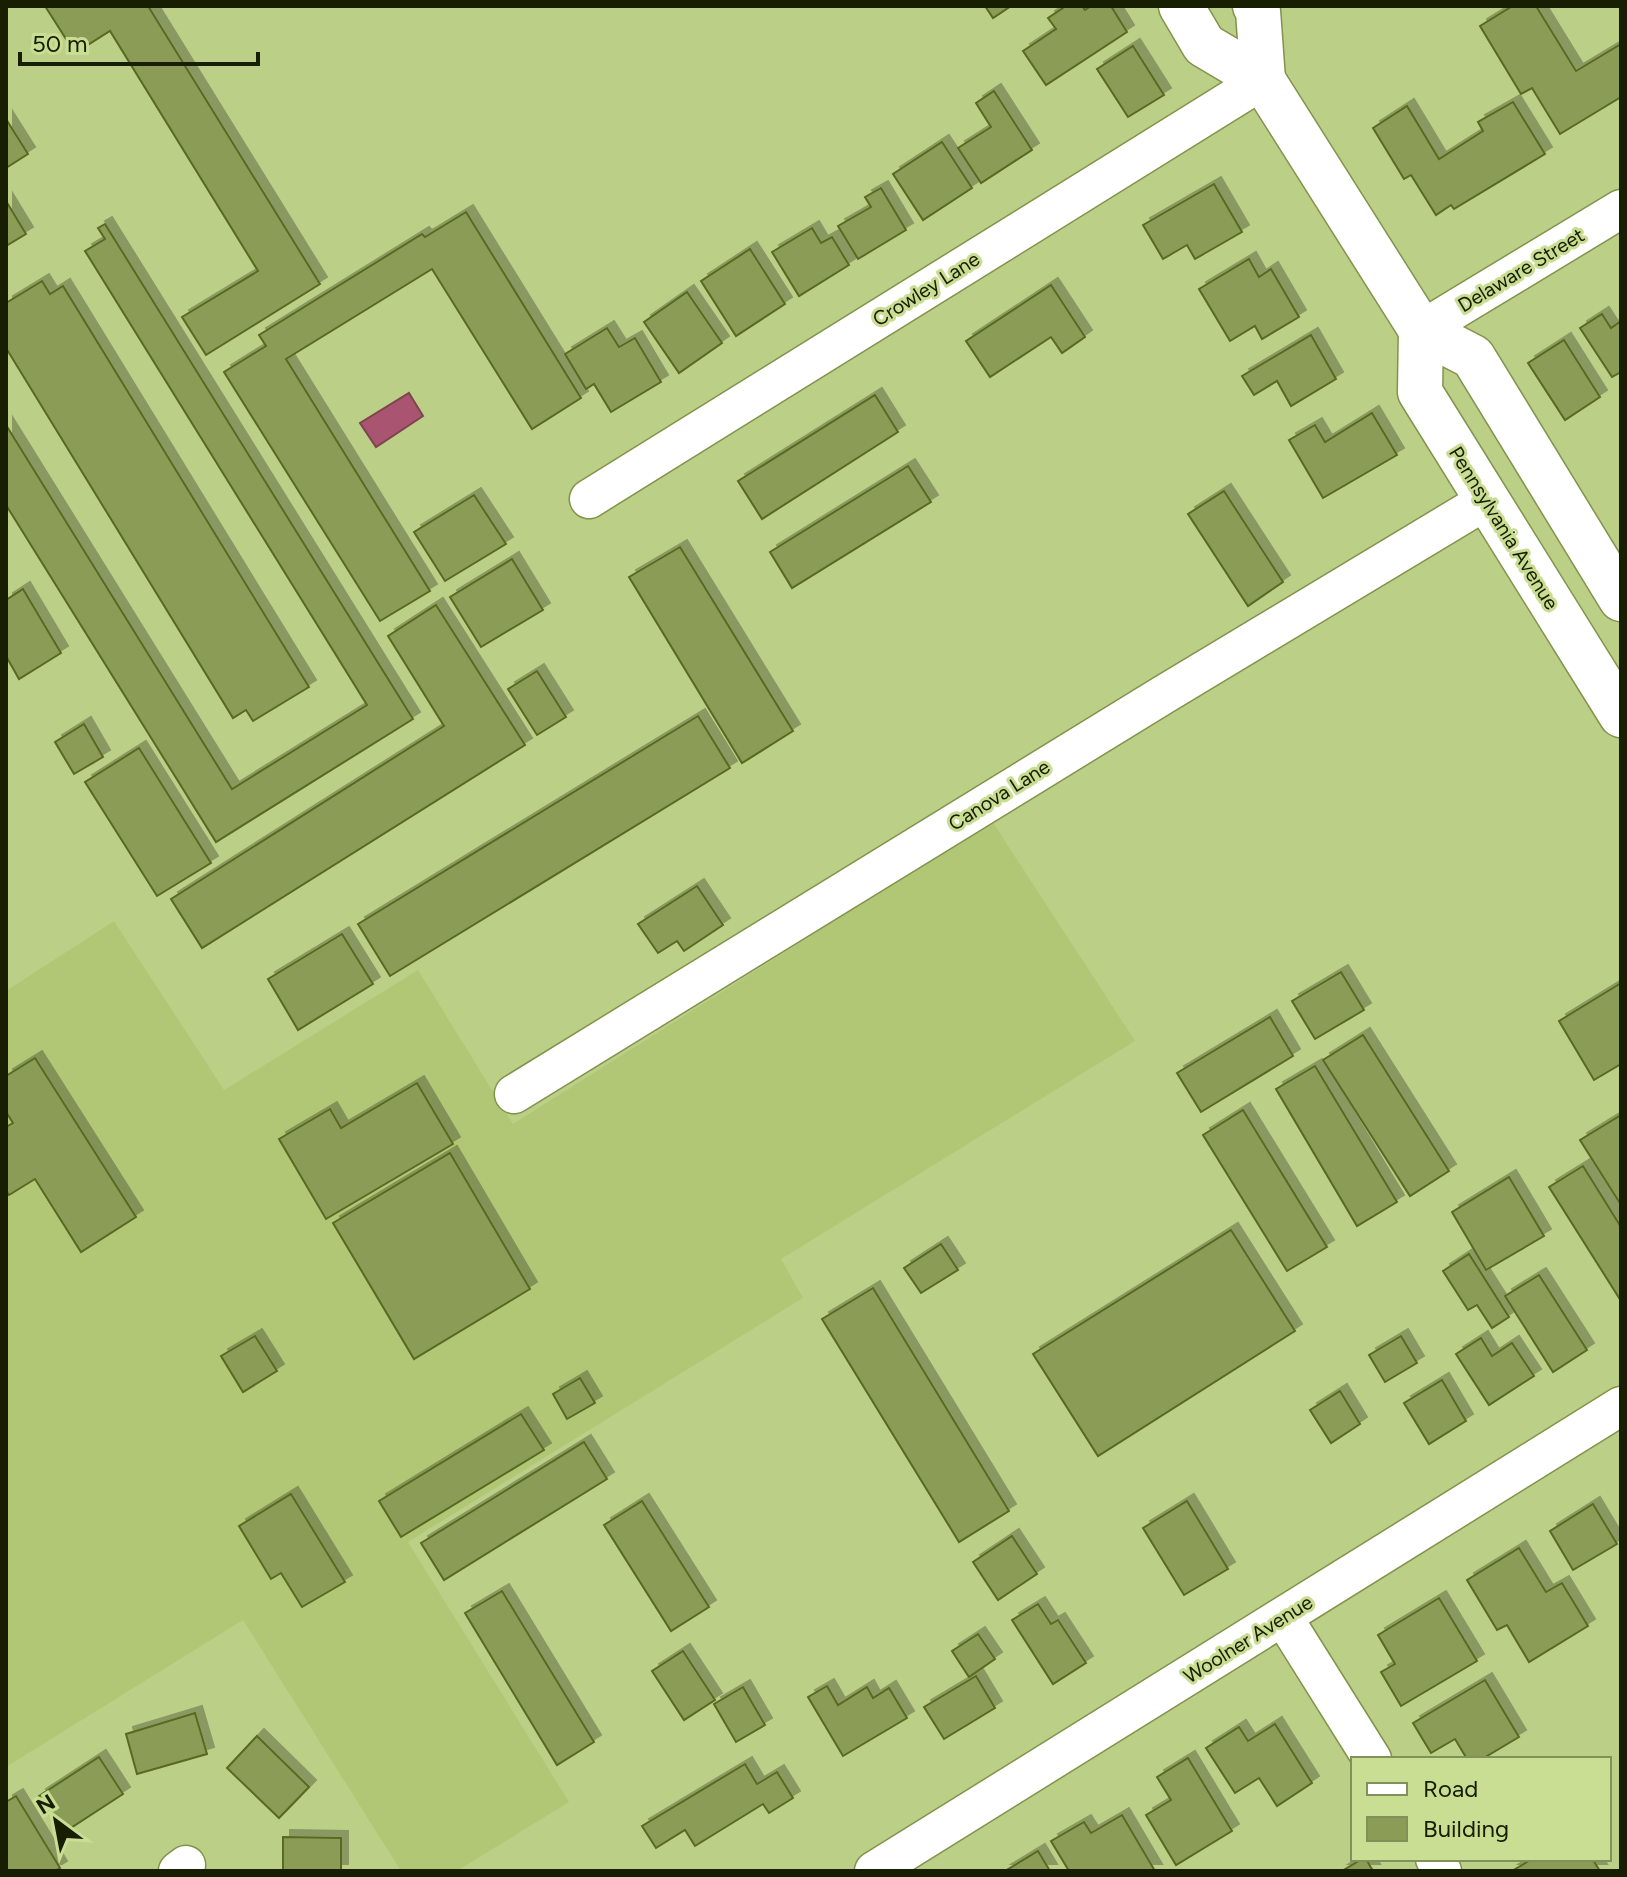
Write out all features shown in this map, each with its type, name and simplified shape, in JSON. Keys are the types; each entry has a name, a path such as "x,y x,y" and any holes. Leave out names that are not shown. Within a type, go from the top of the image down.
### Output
{"main road":[{"path":"1181,6 1204,45 1263,80 1421,330 1473,357 1621,599"},
{"path":"1255,6 1258,11 1263,80"},
{"name":"Pennsylvania Avenue","path":"1421,330 1420,392 1621,715"}],"street":[{"name":"Crowley Lane","path":"589,499 1263,80"},
{"name":"Delaware Street","path":"1421,330 1621,209"},
{"name":"Canova Lane","path":"514,1094 1487,500"},
{"name":"Woolner Avenue","path":"874,1871 1621,1406"},
{"path":"1283,1617 1371,1757"}],"shaded area":[{"path":"409,393 423,416 376,447 360,423"},
{"path":"992,821 1135,1041 781,1259 803,1298 408,1542 569,1802 457,1871 401,1871 243,1620 6,1767 6,991 114,921 224,1090 418,970 513,1124"}],"building":[{"path":"45,6 148,6 320,284 206,355 182,317 258,271 110,31 75,53"},
{"path":"985,6 1011,6 993,18"},
{"path":"1066,6 1082,6 1085,10 1091,6 1111,6 1127,32 1046,85 1023,51 1056,29 1048,18"},
{"path":"1507,6 1536,6 1576,71 1621,44 1621,97 1560,134 1532,88 1521,94 1480,26 1509,8"},
{"path":"1133,46 1164,95 1128,117 1097,69"},
{"path":"994,91 1032,150 981,183 958,148 991,127 976,103"},
{"path":"1513,102 1545,154 1454,209 1451,205 1436,215 1411,175 1404,179 1373,128 1407,106 1439,159 1483,131 1478,122"},
{"path":"6,119 28,154 6,168"},
{"path":"942,142 972,188 923,220 893,174"},
{"path":"1214,184 1242,232 1195,259 1187,245 1163,259 1143,225"},
{"path":"881,188 906,230 858,259 838,226 871,207 865,197"},
{"path":"6,201 26,234 6,246"},
{"path":"466,212 581,398 532,429 432,269 286,359 430,591 380,621 224,372 266,346 259,335 422,234 425,237"},
{"path":"105,224 413,719 216,842 6,505 6,425 232,789 367,705 85,251 105,239 98,228"},
{"path":"812,228 821,243 832,237 849,265 799,296 772,252"},
{"path":"750,249 785,304 736,336 701,281"},
{"path":"1249,259 1259,277 1271,269 1299,317 1262,339 1255,326 1230,341 1199,289"},
{"path":"42,281 50,294 63,286 309,687 253,721 246,710 233,718 6,348 6,303"},
{"path":"1051,285 1085,337 1062,353 1051,337 990,377 966,341"},
{"path":"687,292 722,343 679,373 644,322"},
{"path":"1602,314 1611,328 1621,321 1621,372 1612,377 1580,328"},
{"path":"607,328 619,347 635,338 661,382 611,412 594,384 586,389 565,354"},
{"path":"1311,335 1336,379 1291,406 1277,381 1254,395 1242,376"},
{"path":"1564,340 1600,397 1565,420 1528,363"},
{"path":"875,395 898,432 762,519 738,481"},
{"path":"1372,413 1397,455 1323,498 1289,440 1315,425 1325,442"},
{"path":"908,466 931,502 792,588 770,552"},
{"path":"1224,491 1283,582 1248,606 1188,514"},
{"path":"474,495 506,544 445,581 414,532"},
{"path":"680,547 793,731 742,763 629,577"},
{"path":"512,559 543,610 481,647 450,597"},
{"path":"23,589 61,653 19,679 6,656 6,600"},
{"path":"436,605 525,745 202,948 171,899 444,726 388,636"},
{"path":"537,671 566,717 537,735 508,689"},
{"path":"698,716 730,768 390,976 358,924"},
{"path":"84,724 103,757 74,774 55,742"},
{"path":"139,748 211,863 157,896 85,782"},
{"path":"697,886 723,925 684,951 677,941 658,953 638,924"},
{"path":"342,934 373,984 298,1030 268,979"},
{"path":"1341,972 1364,1010 1315,1039 1292,1001"},
{"path":"1621,983 1621,1064 1594,1080 1559,1021"},
{"path":"1270,1017 1293,1056 1201,1112 1177,1073"},
{"path":"1363,1035 1449,1171 1410,1196 1323,1060"},
{"path":"35,1058 136,1217 81,1252 35,1179 9,1195 6,1191 6,1127 13,1123 6,1112 6,1076"},
{"path":"1315,1066 1397,1202 1357,1226 1276,1089"},
{"path":"417,1083 453,1144 326,1219 279,1139 330,1109 341,1128"},
{"path":"1243,1110 1327,1247 1287,1271 1203,1135"},
{"path":"1621,1115 1621,1205 1580,1140"},
{"path":"450,1153 530,1289 414,1359 333,1223"},
{"path":"1583,1166 1621,1227 1621,1301 1549,1187"},
{"path":"1509,1177 1544,1236 1486,1270 1452,1212"},
{"path":"1231,1230 1295,1331 1098,1456 1033,1354"},
{"path":"941,1244 958,1270 921,1293 904,1268"},
{"path":"1469,1254 1509,1317 1492,1328 1477,1305 1468,1310 1443,1271"},
{"path":"1539,1275 1587,1350 1553,1372 1505,1296"},
{"path":"873,1288 1009,1511 959,1542 822,1319"},
{"path":"255,1336 277,1371 243,1392 221,1356"},
{"path":"1401,1336 1417,1363 1385,1382 1369,1355"},
{"path":"1481,1338 1492,1356 1512,1343 1534,1376 1489,1405 1456,1354"},
{"path":"580,1378 595,1403 567,1419 553,1394"},
{"path":"1442,1380 1466,1421 1429,1444 1404,1403"},
{"path":"1340,1391 1360,1424 1331,1443 1310,1410"},
{"path":"521,1414 544,1450 401,1537 379,1501"},
{"path":"584,1442 607,1479 444,1580 421,1543"},
{"path":"291,1494 345,1582 302,1607 281,1573 271,1579 239,1526"},
{"path":"642,1501 709,1607 671,1631 604,1525"},
{"path":"1187,1501 1228,1569 1184,1595 1143,1528"},
{"path":"1593,1504 1617,1544 1573,1570 1550,1531"},
{"path":"1012,1536 1037,1574 998,1600 973,1562"},
{"path":"1519,1548 1546,1592 1562,1583 1588,1626 1529,1662 1507,1625 1497,1630 1467,1580"},
{"path":"502,1591 594,1742 557,1765 465,1613"},
{"path":"1439,1598 1477,1661 1401,1706 1381,1672 1395,1664 1378,1635"},
{"path":"1038,1604 1051,1624 1058,1620 1086,1663 1053,1684 1012,1620"},
{"path":"978,1634 995,1659 969,1677 952,1651"},
{"path":"683,1651 715,1700 684,1720 652,1671"},
{"path":"976,1676 995,1708 944,1739 924,1707"},
{"path":"1485,1680 1519,1737 1485,1757 1466,1757 1455,1739 1431,1753 1413,1723"},
{"path":"827,1686 838,1705 867,1687 873,1698 889,1688 907,1718 843,1756 808,1697"},
{"path":"743,1687 765,1725 736,1742 714,1704"},
{"path":"195,1713 207,1754 137,1774 126,1734"},
{"path":"1275,1724 1312,1783 1277,1806 1259,1778 1235,1793 1206,1748 1239,1727 1248,1741"},
{"path":"257,1736 309,1787 279,1818 227,1768"},
{"path":"99,1757 123,1794 63,1833 39,1796"},
{"path":"1188,1758 1232,1831 1176,1865 1146,1815 1171,1800 1157,1777"},
{"path":"745,1764 757,1784 777,1772 793,1798 769,1813 763,1804 695,1846 685,1830 656,1848 642,1826"},
{"path":"16,1796 60,1868 55,1871 6,1871 6,1802"},
{"path":"1122,1815 1155,1871 1069,1871 1051,1841 1084,1822 1091,1833"},
{"path":"283,1837 341,1838 341,1871 283,1871"},
{"path":"1038,1851 1050,1871 1005,1871"},
{"path":"1359,1861 1367,1861 1373,1871 1342,1871"},
{"path":"1529,1861 1594,1861 1600,1871 1512,1871"}]}
